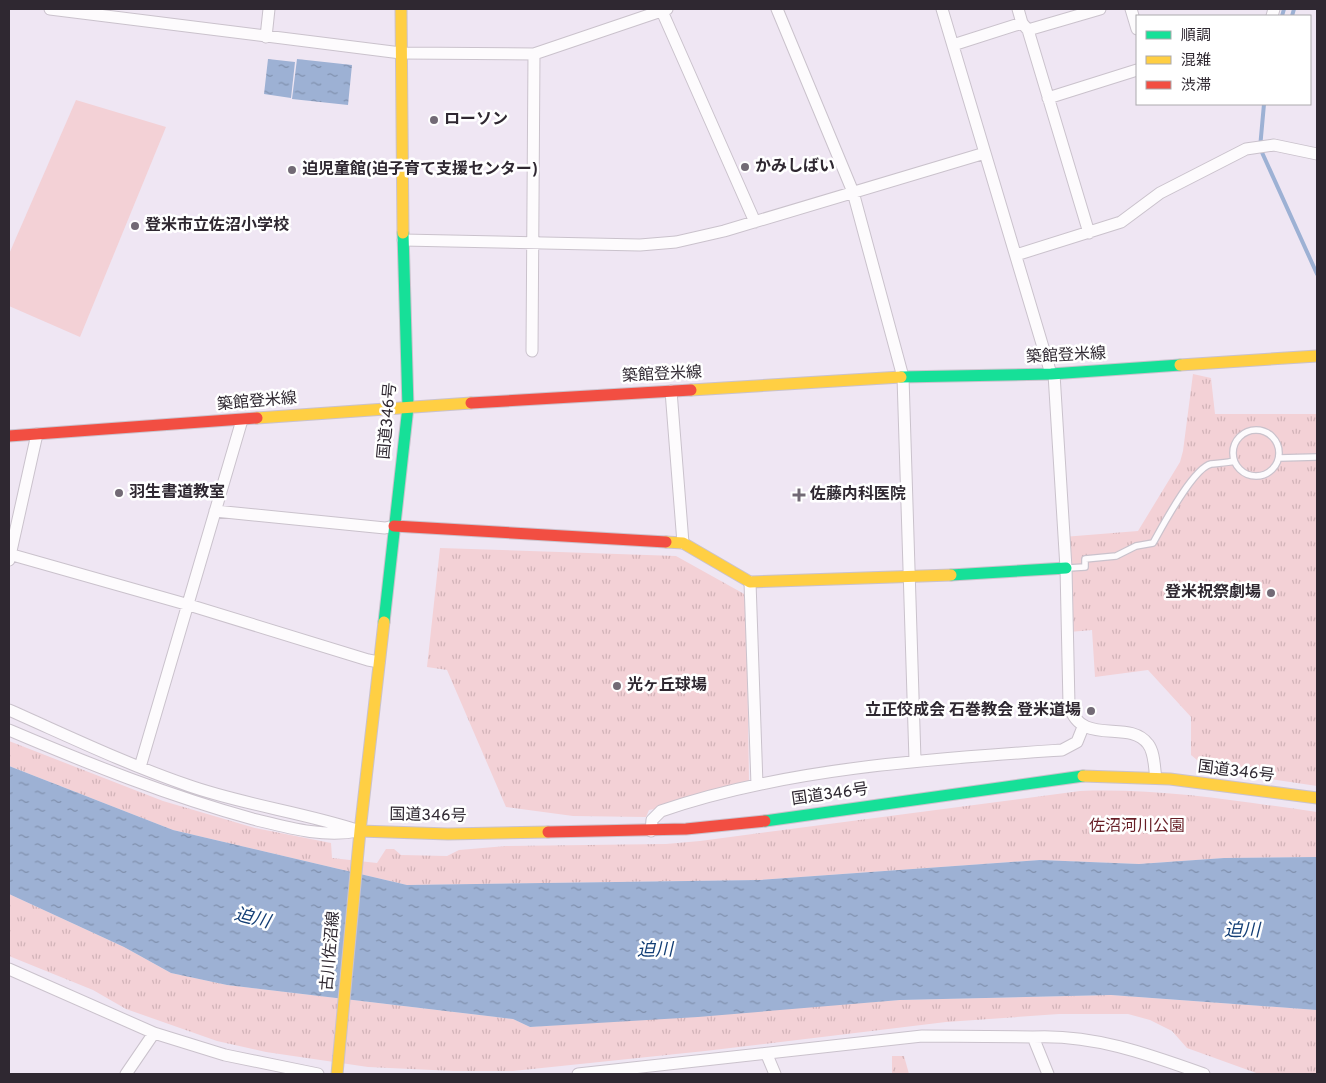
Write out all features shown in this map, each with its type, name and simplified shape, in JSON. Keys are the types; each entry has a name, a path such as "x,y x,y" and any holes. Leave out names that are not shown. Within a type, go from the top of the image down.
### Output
{"main road":[{"name":"国道346号","path":"401,9 403,240 408,407 360,831 448,834 651,831 788,818 1060,778 1112,775 1156,778 1317,798"},
{"name":"築館登米線","path":"9,436 408,407 903,377 1053,374 1317,356"},
{"path":"394,526 682,543 750,582 910,577 1066,568"},
{"name":"古川佐沼線","path":"337,1073 360,831"}],"street":[{"path":"50,9 146,14 266,37 401,53 534,54 663,9 755,222"},
{"path":"266,37 269,9"},
{"path":"777,9 853,192 903,377 915,760"},
{"path":"942,9 1053,374 1066,568 1069,705 1076,720 1083,727 1131,735 1144,740 1152,752 1156,778"},
{"path":"1018,9 1048,98 1089,233"},
{"path":"953,46 1100,9"},
{"path":"1131,9 1136,26"},
{"path":"532,351 531,242 534,54"},
{"path":"1048,98 1136,70"},
{"path":"1016,255 1121,222 1160,193 1236,154 1252,148 1269,146 1317,154"},
{"path":"403,240 640,245 676,242 755,222 985,153"},
{"path":"671,391 682,543"},
{"path":"140,767 242,420"},
{"path":"37,434 9,556 189,605 379,662"},
{"path":"215,511 385,528 394,526"},
{"path":"750,582 757,786"},
{"path":"9,710 188,786 273,809 333,822 360,831"},
{"path":"651,831 652,820 660,811 757,786 915,760 1062,750 1077,742 1083,727"},
{"path":"9,730 181,799 308,831 345,834 360,831"},
{"path":"9,970 154,1033 226,1056 318,1074"},
{"path":"126,1074 154,1033"},
{"path":"578,1074 766,1055 922,1036 1056,1036 1109,1044 1156,1057 1204,1074"},
{"path":"1033,1037 1048,1074"},
{"path":"766,1055 775,1074"}],"lane":[{"path":"1252,430 1260,430 1273,437 1279,451 1279,458 1270,471 1256,477 1242,472 1234,461 1232,451 1235,444 1245,433 1252,430"},
{"path":"1279,458 1317,457"},
{"path":"1066,568 1085,567 1085,559 1116,556 1136,546 1153,544 1180,496 1203,470 1210,464 1234,461"}],"green space":[{"path":"76,100 166,127 80,337 9,306 9,254"},
{"path":"1193,374 1211,378 1215,414 1317,414 1317,786 1209,770 1191,755 1191,717 1148,670 1095,677 1092,630 1069,632 1063,537 1138,531 1180,462"},
{"name":"光ヶ丘球場","path":"440,548 676,556 746,595 749,781 742,794 649,810 646,817 573,816 506,807 447,670 427,667"},
{"name":"佐沼河川公園","path":"9,741 163,801 255,828 331,843 332,858 377,863 386,849 394,849 401,855 447,856 459,850 506,846 666,844 1080,791 1169,793 1317,812 1317,857 1224,858 1139,864 1040,860 760,880 407,885 173,830 9,766"},
{"path":"9,894 124,947 171,973 227,985 513,1019 530,1027 900,1000 1111,995 1317,1010 1317,1074 1259,1074 1187,1048 1172,1031 1150,1020 1128,1014 1059,1014 946,1022 705,1051 513,1071 454,1071 368,1067 266,1052 217,1041 126,1009 93,990 9,956"},
{"path":"892,1056 904,1056 909,1074 892,1074"}],"water":[{"path":"268,59 295,62 291,98 264,94"},
{"path":"297,59 352,65 348,105 292,99"},
{"name":"迫川","path":"9,766 173,830 407,885 760,880 1040,860 1139,864 1224,858 1317,857 1317,1010 1111,995 900,1000 698,1017 530,1027 513,1019 227,985 171,973 124,947 9,894"}],"waterway":[{"path":"1282,15 1284,9"},
{"path":"1292,15 1294,9"},
{"path":"1264,105 1260,148 1317,274"}],"traffic: fast":[{"path":"384,622 408,407 403,233"},
{"path":"901,377 1051,374 1180,365"},
{"path":"951,575 1066,568"},
{"path":"765,821 1083,776"}],"traffic: slow":[{"path":"401,9 403,233"},
{"path":"1180,365 1317,356"},
{"path":"691,390 901,377"},
{"path":"257,418 471,403"},
{"path":"666,542 683,543 750,582 951,575"},
{"path":"384,622 360,831 448,834 548,832"},
{"path":"1083,776 1170,779 1317,798"},
{"path":"337,1074 360,831"}],"traffic: jam":[{"path":"471,403 691,390"},
{"path":"9,436 257,418"},
{"path":"394,526 666,542"},
{"path":"548,832 686,829 765,821"}],"place":[{"name":"ローソン","path":"434,120"},
{"name":"かみしばい","path":"745,167"},
{"name":"迫児童館(迫子育て支援センター)","path":"292,170"},
{"name":"登米市立佐沼小学校","path":"135,226"},
{"name":"羽生書道教室","path":"119,493"},
{"name":"佐藤内科医院","path":"799,495"},
{"name":"登米祝祭劇場","path":"1271,593"},
{"name":"光ヶ丘球場","path":"617,686"},
{"name":"立正佼成会 石巻教会 登米道場","path":"1091,711"}]}
